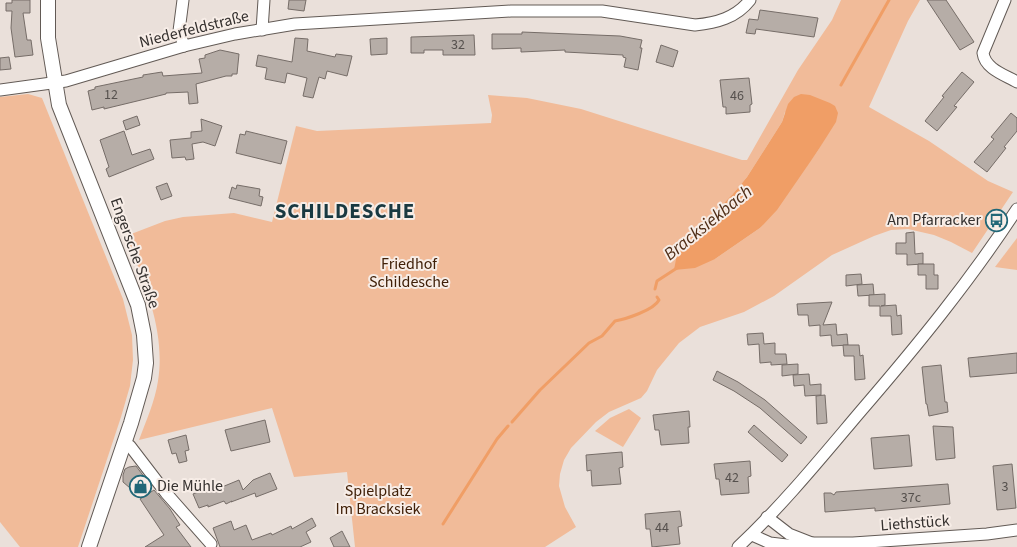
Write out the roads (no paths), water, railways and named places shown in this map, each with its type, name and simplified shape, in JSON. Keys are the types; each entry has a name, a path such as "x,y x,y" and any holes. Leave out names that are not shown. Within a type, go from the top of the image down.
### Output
{"main road":[{"name":"Engersche Straße","path":"48,0 48,38 54,83 63,114 138,305 144,335 146,363 144,378 89,547"}],"street":[{"path":"183,0 179,31 184,46"},
{"path":"262,30 264,0"},
{"name":"Niederfeldstraße","path":"0,90 66,81 184,46 295,24 511,11 602,11 695,25 710,24 724,20 736,13 750,0"},
{"path":"1005,0 983,53 984,60 989,66 1017,82"},
{"path":"738,547 834,443 908,357 963,287 1017,208"},
{"path":"123,444 130,446 166,493 211,544"},
{"name":"Liethstück","path":"767,517 788,534 814,543"},
{"name":"Liethstück","path":"752,534 770,543 795,546 814,543 854,543 987,534 1017,530"}],"water":[{"path":"801,94 810,95 830,103 835,106 838,113 836,122 777,210 760,228 715,259 695,268 674,270 677,254 747,177 782,122 788,104 794,97"}],"waterway":[{"name":"Bracksiekbach","path":"841,85 889,0"},
{"name":"Bracksiekbach","path":"655,289 657,281 677,268"},
{"name":"Bracksiekbach","path":"512,422 540,390 589,343 602,336 615,321 646,311 652,307 659,300 657,297"},
{"name":"Bracksiekbach","path":"443,524 497,439 508,426"}],"place":[{"name":"Am Pfarracker","path":"997,220"},
{"name":"Die Mühle","path":"141,486"}],"district":[{"name":"SCHILDESCHE","path":"345,211"}],"park label":[{"name":"Friedhof Schildesche","path":"409,273"},
{"name":"Spielplatz Im Bracksiek","path":"378,500"}]}
